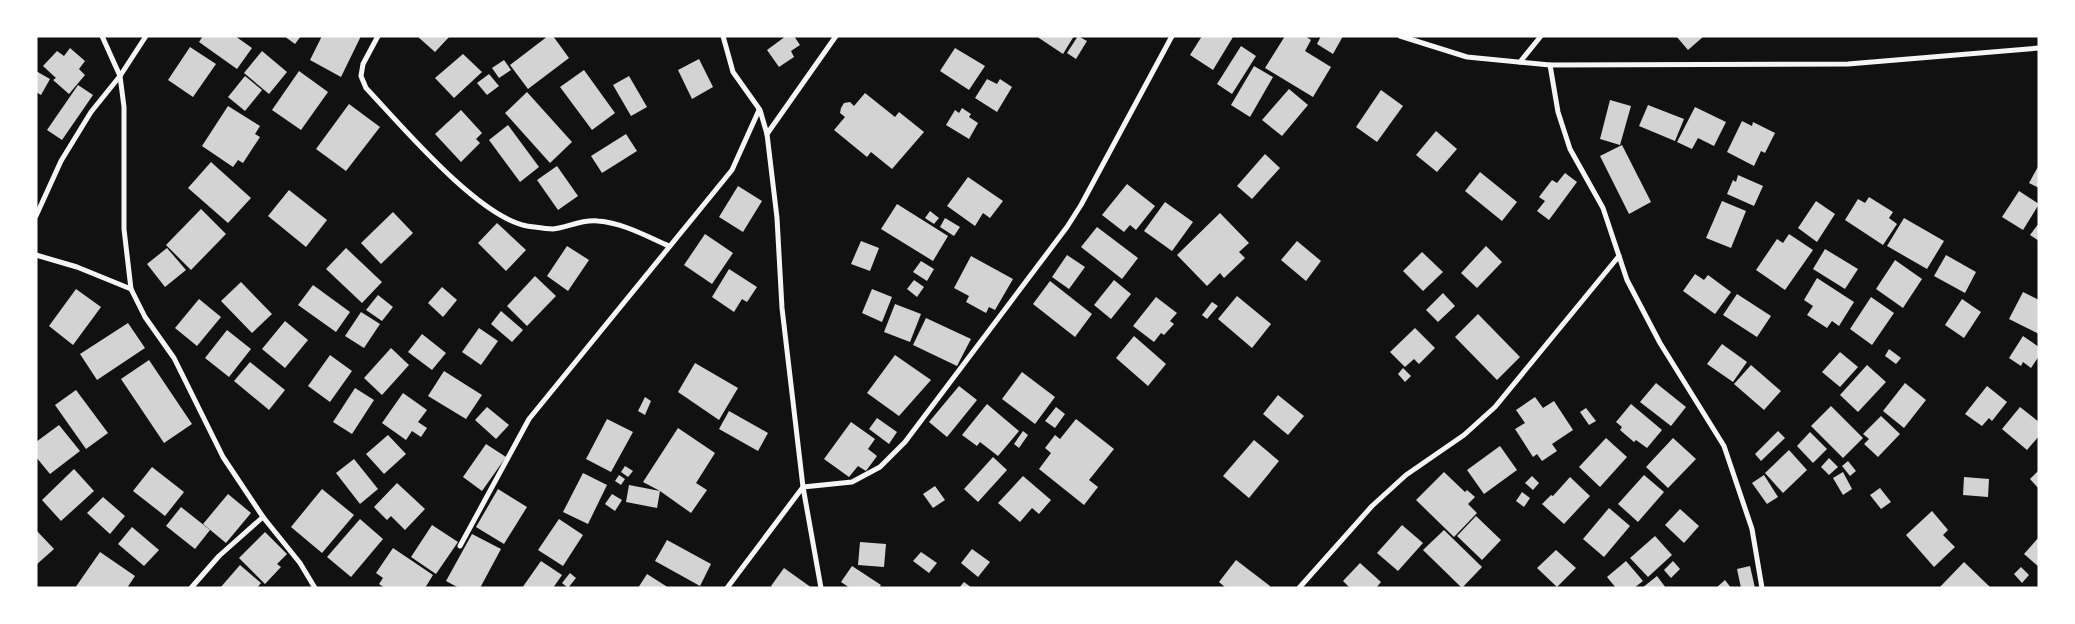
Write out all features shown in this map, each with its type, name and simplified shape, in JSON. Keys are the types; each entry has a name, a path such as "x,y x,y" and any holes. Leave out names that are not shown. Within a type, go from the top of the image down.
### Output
{"street":[{"path":"102,36 120,76 124,107 124,229 131,289 145,317 174,358 223,457 263,517 300,563 315,588"},
{"path":"36,216 61,161 91,112 120,76 146,36"},
{"path":"378,36 363,64 361,76 366,88 459,184 491,210 524,225 554,229 574,223 597,221 622,226 669,246"},
{"path":"723,36 733,72 760,110 767,134 777,218 782,308 803,487 821,588"},
{"path":"767,134 836,36"},
{"path":"728,588 803,487 852,482 880,467 905,442 1067,227 1081,205 1172,36"},
{"path":"1400,36 1467,57 1550,65 1848,64 2039,48"},
{"path":"1520,62 1541,36"},
{"path":"1550,65 1558,112 1570,149 1603,208 1627,280 1660,343 1724,446 1752,529 1762,588"},
{"path":"460,546 528,419 732,170 760,110"},
{"path":"36,255 77,267 131,289"},
{"path":"1299,588 1372,506 1406,475 1464,435 1495,407 1619,256"},
{"path":"191,588 219,556 263,517"}],"building":[{"path":"203,36 235,36 252,48 237,69 199,42"},
{"path":"284,36 301,36 295,44"},
{"path":"322,36 361,36 341,77 310,60"},
{"path":"417,36 450,36 435,52"},
{"path":"548,36 553,36 569,58 528,89 510,65"},
{"path":"786,36 794,36 800,45 791,51 794,57 779,67 767,50"},
{"path":"1036,36 1074,36 1063,54"},
{"path":"1078,36 1087,41 1076,59 1067,53"},
{"path":"1202,36 1233,37 1213,70 1190,55"},
{"path":"1285,36 1305,36 1311,40 1305,51 1331,67 1313,97 1265,68"},
{"path":"1321,36 1343,36 1333,54 1317,44"},
{"path":"1676,36 1704,36 1688,50"},
{"path":"1241,46 1256,56 1232,94 1217,84"},
{"path":"190,47 216,64 193,97 168,80"},
{"path":"70,48 85,61 79,69 85,75 69,94 53,80 56,78 43,66 57,51 64,56"},
{"path":"955,48 985,66 969,90 940,71"},
{"path":"262,51 287,72 269,94 244,73"},
{"path":"463,54 482,72 454,98 435,78"},
{"path":"699,59 713,87 692,99 678,70"},
{"path":"504,60 511,70 499,78 492,68"},
{"path":"1254,66 1273,77 1250,117 1231,105"},
{"path":"584,70 615,113 592,130 560,87"},
{"path":"36,71 50,79 41,95 36,92"},
{"path":"299,71 328,92 301,130 272,110"},
{"path":"489,74 499,86 487,95 477,83"},
{"path":"245,76 262,90 245,111 228,97"},
{"path":"629,76 647,107 631,116 613,85"},
{"path":"987,79 997,84 1000,79 1012,87 997,112 975,98"},
{"path":"78,85 93,95 62,140 47,130"},
{"path":"1289,89 1308,105 1282,136 1262,120"},
{"path":"1381,90 1403,106 1377,142 1356,127"},
{"path":"527,92 572,142 550,163 505,113"},
{"path":"865,93 895,117 899,112 924,132 892,169 871,152 867,157 834,130 845,117 840,113 844,103 850,102 854,106"},
{"path":"1610,100 1631,106 1620,145 1600,139"},
{"path":"349,104 380,127 346,171 316,149"},
{"path":"1648,105 1684,119 1675,141 1639,126"},
{"path":"228,106 260,126 255,134 260,137 243,163 238,160 233,167 202,146"},
{"path":"1695,107 1726,122 1714,146 1698,138 1692,149 1677,142"},
{"path":"962,108 971,114 969,117 978,123 969,139 946,125 955,110 959,113"},
{"path":"461,110 482,133 476,139 480,143 461,162 435,134"},
{"path":"1742,121 1752,126 1753,122 1775,133 1765,153 1761,151 1754,166 1727,152"},
{"path":"508,125 539,167 520,182 489,140"},
{"path":"1436,131 1457,149 1437,172 1416,155"},
{"path":"626,134 637,151 602,173 591,156"},
{"path":"1622,145 1651,202 1629,214 1600,156"},
{"path":"1265,154 1280,168 1252,199 1237,186"},
{"path":"211,162 251,198 228,223 188,188"},
{"path":"2039,165 2039,188 2029,183"},
{"path":"557,166 578,196 558,210 537,180"},
{"path":"1480,172 1517,202 1502,221 1465,191"},
{"path":"1565,173 1577,182 1549,220 1537,211 1545,201 1539,197 1552,180 1557,183"},
{"path":"1738,175 1763,186 1754,206 1727,194 1733,180 1736,182"},
{"path":"968,177 1003,201 990,218 983,213 975,226 947,206"},
{"path":"1127,184 1155,206 1136,230 1130,225 1124,232 1102,215"},
{"path":"738,186 762,201 743,232 719,217"},
{"path":"289,190 327,220 306,247 268,216"},
{"path":"2019,191 2039,204 2023,230 2002,217"},
{"path":"1869,197 1893,212 1889,218 1897,224 1883,245 1845,220 1858,199 1865,203"},
{"path":"1722,201 1746,211 1731,248 1706,238"},
{"path":"1816,201 1835,214 1817,242 1798,228"},
{"path":"1165,202 1193,222 1172,251 1144,231"},
{"path":"897,204 948,236 933,261 881,229"},
{"path":"201,209 226,234 191,270 166,245"},
{"path":"930,211 939,218 934,224 925,218"},
{"path":"393,212 413,233 381,264 361,243"},
{"path":"1220,213 1249,243 1239,252 1245,258 1224,278 1220,273 1207,286 1177,255"},
{"path":"945,218 960,227 954,236 940,227"},
{"path":"1904,218 1944,241 1927,269 1887,246"},
{"path":"497,223 526,250 506,271 478,243"},
{"path":"2039,223 2039,241 2030,235"},
{"path":"1097,227 1138,258 1122,279 1081,247"},
{"path":"705,234 733,253 712,284 684,265"},
{"path":"1789,234 1813,250 1785,290 1756,270 1777,239 1783,243"},
{"path":"861,241 879,248 870,271 851,264"},
{"path":"1297,241 1321,261 1306,281 1281,260"},
{"path":"567,246 589,260 568,291 547,276"},
{"path":"1486,246 1502,262 1477,288 1461,273"},
{"path":"167,248 186,270 165,287 147,264"},
{"path":"346,248 382,282 362,303 326,269"},
{"path":"1825,249 1858,269 1845,289 1813,269"},
{"path":"1422,252 1443,272 1423,291 1403,271"},
{"path":"1067,255 1085,267 1069,289 1052,277"},
{"path":"1946,255 1976,272 1965,293 1934,276"},
{"path":"971,256 1013,279 995,310 989,307 986,313 966,302 969,296 954,288"},
{"path":"1895,260 1922,279 1903,308 1876,289"},
{"path":"921,261 934,269 927,281 913,272"},
{"path":"729,269 757,287 747,302 742,299 734,312 712,297"},
{"path":"1695,274 1704,280 1708,275 1731,292 1715,314 1683,291"},
{"path":"535,276 556,296 527,326 507,306"},
{"path":"1817,278 1854,302 1839,326 1832,321 1827,328 1807,315 1813,306 1804,300"},
{"path":"914,280 924,287 917,297 907,289"},
{"path":"1114,280 1131,294 1111,319 1094,305"},
{"path":"1050,281 1092,314 1075,337 1033,304"},
{"path":"241,282 272,314 252,333 221,301"},
{"path":"313,285 350,312 336,332 298,305"},
{"path":"442,287 457,300 443,317 428,303"},
{"path":"76,289 101,307 73,345 49,326"},
{"path":"872,289 892,297 882,322 862,313"},
{"path":"2023,292 2039,300 2039,334 2009,319"},
{"path":"1443,293 1455,306 1438,322 1426,310"},
{"path":"1737,294 1771,316 1757,337 1723,315"},
{"path":"378,295 393,307 382,321 366,310"},
{"path":"1237,296 1271,324 1252,348 1218,319"},
{"path":"1156,297 1177,313 1170,321 1174,324 1164,335 1161,333 1154,342 1133,326"},
{"path":"1871,297 1894,313 1872,345 1850,329"},
{"path":"199,299 221,317 197,346 175,328"},
{"path":"1962,299 1981,312 1964,338 1945,325"},
{"path":"1212,302 1218,306 1207,319 1202,315"},
{"path":"895,304 921,314 910,342 884,332"},
{"path":"501,311 523,330 512,342 491,324"},
{"path":"361,312 380,324 364,348 345,336"},
{"path":"1478,314 1520,357 1497,380 1455,337"},
{"path":"926,318 971,339 957,366 913,345"},
{"path":"285,321 308,340 285,368 262,349"},
{"path":"128,323 145,348 97,380 80,354"},
{"path":"479,328 498,341 481,365 462,352"},
{"path":"1415,328 1435,348 1419,364 1414,359 1405,367 1390,352"},
{"path":"227,330 251,349 229,377 205,358"},
{"path":"422,334 446,353 432,370 408,352"},
{"path":"1134,336 1166,364 1148,386 1116,358"},
{"path":"2023,336 2039,347 2039,356 2031,368 2023,362 2021,366 2009,358"},
{"path":"1722,344 1747,362 1733,382 1707,364"},
{"path":"391,348 409,365 382,395 364,378"},
{"path":"1889,349 1901,358 1896,364 1885,356"},
{"path":"1840,352 1858,367 1840,387 1822,372"},
{"path":"330,355 352,371 330,402 308,386"},
{"path":"895,355 931,380 899,416 867,393"},
{"path":"149,360 192,424 164,443 121,379"},
{"path":"250,362 285,390 269,410 234,381"},
{"path":"695,363 738,388 719,420 678,392"},
{"path":"1751,365 1781,391 1764,410 1734,384"},
{"path":"1867,365 1886,382 1858,412 1840,395"},
{"path":"1403,368 1411,376 1405,382 1398,374"},
{"path":"444,371 482,395 466,419 428,396"},
{"path":"1022,372 1055,397 1035,424 1002,399"},
{"path":"1656,383 1686,407 1671,426 1640,402"},
{"path":"1905,383 1926,400 1904,428 1883,411"},
{"path":"959,386 977,400 947,437 929,422"},
{"path":"1987,386 2007,402 1992,421 1989,418 1982,426 1965,414"},
{"path":"355,388 374,400 352,434 333,422"},
{"path":"76,390 108,433 86,449 55,405"},
{"path":"403,393 427,410 418,422 427,428 421,437 412,431 406,440 382,423"},
{"path":"1278,395 1304,416 1288,435 1263,414"},
{"path":"645,397 651,401 645,415 638,411"},
{"path":"1535,397 1543,408 1554,401 1573,430 1552,444 1557,451 1542,461 1537,454 1533,457 1515,429 1525,423 1516,410"},
{"path":"987,404 1019,431 998,456 980,442 977,446 962,435"},
{"path":"1631,404 1662,430 1647,448 1636,440 1634,442 1620,430 1622,427 1616,422"},
{"path":"1831,406 1863,438 1843,458 1811,426"},
{"path":"487,407 509,425 496,439 475,420"},
{"path":"1056,407 1065,414 1055,428 1045,421"},
{"path":"2020,407 2039,422 2039,436 2027,450 2002,429"},
{"path":"1586,408 1596,421 1589,425 1580,412"},
{"path":"729,411 768,433 758,451 719,429"},
{"path":"1881,416 1900,434 1878,457 1864,444 1869,439 1863,434"},
{"path":"877,418 897,432 889,444 869,429"},
{"path":"607,419 633,432 611,472 586,459"},
{"path":"1076,419 1114,449 1089,480 1098,487 1084,505 1039,469 1051,453 1045,448 1055,435 1060,439"},
{"path":"851,422 875,439 868,449 877,456 866,471 858,466 849,477 824,459"},
{"path":"59,425 80,451 50,474 36,457 36,442"},
{"path":"678,428 715,453 696,483 707,490 691,513 660,491 643,482"},
{"path":"1023,431 1028,435 1019,448 1014,444"},
{"path":"1778,431 1785,438 1761,461 1755,454"},
{"path":"1810,432 1827,449 1813,463 1797,446"},
{"path":"388,435 406,454 384,474 366,454"},
{"path":"1606,438 1627,457 1600,487 1579,467"},
{"path":"1673,438 1696,459 1668,488 1646,467"},
{"path":"1254,440 1279,461 1249,498 1223,476"},
{"path":"486,444 506,457 482,491 463,477"},
{"path":"1500,446 1517,470 1484,494 1467,470"},
{"path":"1789,450 1807,470 1783,493 1765,473"},
{"path":"993,457 1007,470 978,502 964,489"},
{"path":"1829,458 1838,467 1829,475 1821,467"},
{"path":"354,459 378,489 360,504 336,473"},
{"path":"1848,461 1856,471 1850,476 1842,466"},
{"path":"625,466 633,471 628,477 621,472"},
{"path":"152,467 184,492 165,516 133,491"},
{"path":"74,469 94,491 61,521 42,500"},
{"path":"2039,470 2039,489 2030,479"},
{"path":"1444,472 1465,492 1467,490 1475,497 1468,504 1477,513 1454,537 1416,500"},
{"path":"1843,472 1852,489 1843,495 1833,478"},
{"path":"583,473 607,485 588,524 563,512"},
{"path":"619,475 625,479 621,485 615,481"},
{"path":"1644,475 1664,492 1638,522 1618,504"},
{"path":"1764,475 1778,497 1767,504 1752,483"},
{"path":"1023,476 1051,500 1039,514 1032,508 1020,522 998,503"},
{"path":"1532,476 1539,483 1533,490 1525,483"},
{"path":"1570,477 1590,496 1564,524 1542,504 1551,495 1553,496"},
{"path":"1964,477 1989,479 1988,497 1963,495"},
{"path":"397,483 425,509 405,530 391,516 387,520 374,507"},
{"path":"629,485 660,491 657,508 626,502"},
{"path":"935,486 945,500 933,508 923,494"},
{"path":"1880,488 1891,502 1881,509 1870,495"},
{"path":"322,489 354,515 322,553 291,527"},
{"path":"498,489 527,507 504,544 476,527"},
{"path":"1522,492 1530,498 1524,507 1516,501"},
{"path":"228,494 251,513 226,543 203,524"},
{"path":"612,494 622,500 615,511 605,504"},
{"path":"103,497 125,516 110,534 87,513"},
{"path":"181,507 210,530 195,549 166,526"},
{"path":"1609,508 1630,526 1604,557 1583,539"},
{"path":"1680,509 1699,526 1684,543 1665,525"},
{"path":"1932,511 1948,530 1943,535 1955,547 1934,567 1906,535"},
{"path":"1476,516 1501,540 1482,560 1457,536"},
{"path":"360,519 383,539 351,577 327,557"},
{"path":"559,519 583,535 563,566 538,550"},
{"path":"432,525 458,542 436,574 411,557"},
{"path":"1402,525 1423,543 1398,571 1377,553"},
{"path":"132,527 159,550 144,566 118,544"},
{"path":"36,530 54,549 36,565"},
{"path":"1444,530 1482,567 1462,588 1423,550"},
{"path":"265,532 287,554 277,564 281,567 265,584 239,558"},
{"path":"472,534 501,549 480,588 459,588 446,581"},
{"path":"1655,536 1672,555 1648,577 1630,558"},
{"path":"2039,537 2039,567 2024,554"},
{"path":"667,540 711,564 700,586 655,561"},
{"path":"860,542 886,544 884,567 858,565"},
{"path":"393,548 433,575 425,588 385,588 379,584 383,578 376,573"},
{"path":"972,549 990,562 978,577 961,563"},
{"path":"1556,550 1576,568 1557,587 1537,568"},
{"path":"100,552 135,576 127,588 75,588"},
{"path":"921,552 937,563 929,573 913,561"},
{"path":"1236,560 1270,586 1269,588 1226,588 1219,582"},
{"path":"541,561 562,575 553,588 522,588"},
{"path":"1626,561 1643,581 1634,588 1616,588 1607,577"},
{"path":"1673,561 1680,569 1671,578 1664,570"},
{"path":"1964,562 1991,588 1939,588"},
{"path":"1360,563 1381,582 1376,588 1350,588 1343,581"},
{"path":"240,565 261,583 257,588 220,588"},
{"path":"852,566 881,585 879,588 850,588 841,582"},
{"path":"1750,566 1755,588 1741,588 1737,569"},
{"path":"2021,567 2029,575 2022,583 2014,574"},
{"path":"784,568 812,588 774,588 771,586"},
{"path":"570,573 576,578 568,588 562,583"},
{"path":"647,574 669,588 638,588"},
{"path":"1657,576 1666,588 1642,588"},
{"path":"1725,580 1731,588 1716,588"},
{"path":"964,582 972,588 959,588"}]}
